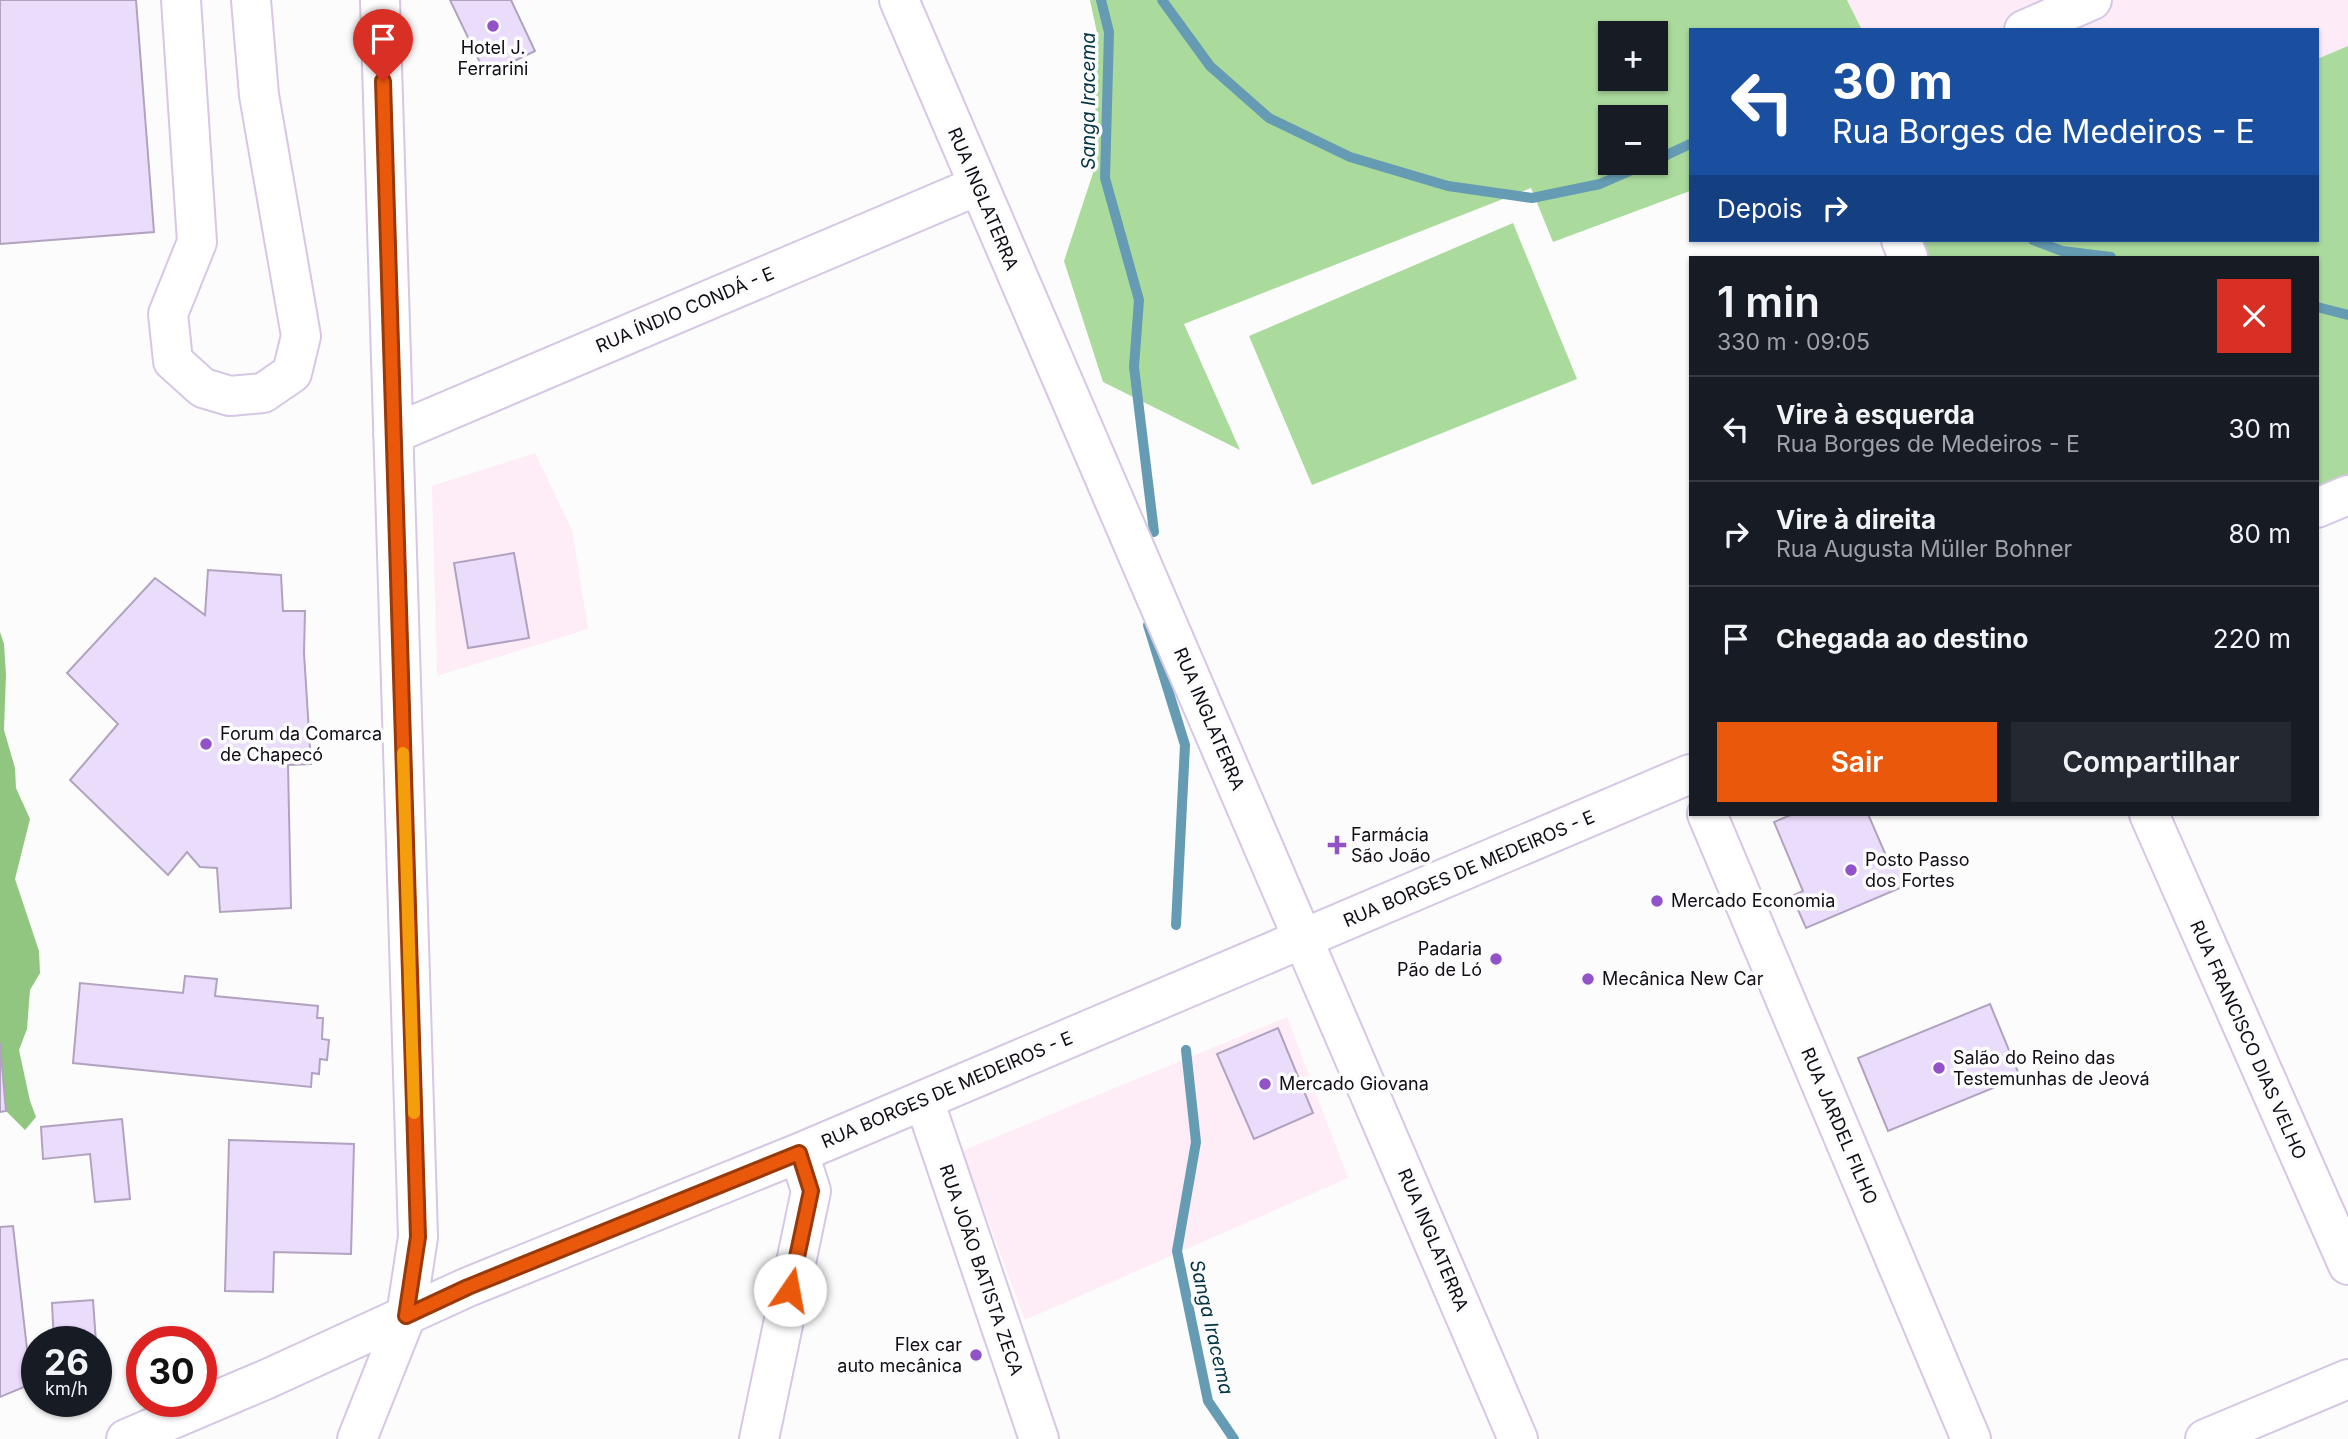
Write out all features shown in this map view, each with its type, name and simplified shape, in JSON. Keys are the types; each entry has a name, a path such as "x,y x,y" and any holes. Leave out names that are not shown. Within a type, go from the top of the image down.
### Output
{"street":[{"path":"181,0 197,242 168,314 173,361 203,388 230,397 263,393 292,373 300,336 258,95 251,0"},
{"path":"357,1439 406,1316 418,1237 380,0"},
{"name":"RUA INGLATERRA","path":"899,0 1518,1439"},
{"path":"2029,28 2092,0"},
{"name":"RUA ÍNDIO CONDÁ - E","path":"393,435 977,186"},
{"path":"2319,507 2348,495"},
{"name":"RUA BORGES DE MEDEIROS - E","path":"126,1439 267,1379 468,1287 799,1153 1689,775"},
{"name":"RUA JARDEL FILHO","path":"1708,816 1971,1439"},
{"name":"RUA FRANCISCO DIAS VELHO","path":"2150,816 2348,1265"},
{"name":"RUA JOÃO BATISTA ZECA","path":"923,1100 1039,1439"},
{"path":"759,1439 811,1191 799,1153"},
{"path":"2205,1439 2348,1379"}],"shaded area":[{"path":"1847,0 2348,0 2348,46 2319,58 2319,28 1861,28"},
{"path":"535,453 572,530 588,629 437,676 432,486"},
{"path":"1287,1017 1348,1178 1025,1320 962,1151"}],"green space":[{"path":"1090,0 1847,0 1861,28 1689,28 1689,191 1553,242 1531,188 1184,324 1240,450 1103,382 1064,261 1094,170 1097,33"},
{"path":"2348,46 2348,474 2319,486 2319,256 1929,256 1923,242 2319,242 2319,58"},
{"path":"1513,223 1577,379 1312,485 1249,336"},
{"path":"0,632 4,644 6,675 4,730 15,768 16,788 30,819 15,879 39,951 40,973 30,990 27,1029 19,1050 36,1117 25,1130 6,1111 0,1043"}],"building":[{"path":"0,0 136,0 154,232 0,244"},
{"name":"Hotel J. Ferrarini","path":"450,0 511,0 535,51 486,75"},
{"path":"514,553 529,638 468,648 454,563"},
{"name":"Forum da Comarca de Chapecó","path":"208,570 281,575 283,611 305,611 304,653 311,764 288,765 291,908 220,912 217,868 200,867 187,852 168,875 70,780 118,724 67,673 155,578 205,615"},
{"name":"Posto Passo dos Fortes","path":"1788,816 1869,816 1887,858 1901,852 1914,882 1806,928 1792,896 1803,891 1774,822"},
{"path":"185,976 217,979 215,996 318,1006 317,1018 323,1018 322,1039 329,1040 327,1060 320,1059 319,1074 312,1073 311,1087 73,1063 80,983 183,993"},
{"name":"Salão do Reino das Testemunhas de Jeová","path":"1990,1004 2020,1077 1888,1131 1858,1058"},
{"name":"Mercado Giovana","path":"1278,1028 1313,1113 1254,1139 1217,1054"},
{"path":"0,1043 6,1111 0,1112"},
{"path":"122,1119 130,1199 95,1202 90,1154 43,1159 41,1127"},
{"path":"229,1140 354,1144 351,1254 274,1252 273,1292 225,1291"},
{"path":"13,1226 24,1326 21,1326 21,1388 0,1397 0,1227"},
{"path":"93,1300 95,1326 53,1326 52,1303"}],"waterway":[{"name":"Sanga Iracema","path":"1101,0 1109,32 1105,178 1139,300 1134,367 1154,532"},
{"path":"1162,0 1210,66 1269,118 1350,157 1448,186 1532,198 1600,184 1621,175"},
{"path":"1668,154 1689,144"},
{"path":"2038,242 2062,251 2103,256"},
{"path":"2319,308 2348,315"},
{"name":"Sanga Iracema","path":"1148,625 1185,745 1176,925"},
{"name":"Sanga Iracema","path":"1186,1050 1196,1142 1177,1251 1208,1401 1234,1439"}],"slow traffic":[{"path":"403,753 414,1113"}],"place":[{"name":"Hotel J. Ferrarini","path":"493,26"},
{"name":"Forum da Comarca de Chapecó","path":"206,744"},
{"name":"Farmácia São João","path":"1337,845"},
{"name":"Posto Passo dos Fortes","path":"1851,870"},
{"name":"Mercado Economia","path":"1657,901"},
{"name":"Padaria Pão de Ló","path":"1496,959"},
{"name":"Mecânica New Car","path":"1588,979"},
{"name":"Salão do Reino das Testemunhas de Jeová","path":"1939,1068"},
{"name":"Mercado Giovana","path":"1265,1084"},
{"name":"Flex car auto mecânica","path":"976,1355"}],"route":[{"path":"383,81 418,1237 406,1316 468,1287 799,1153 811,1191 790,1290"}]}
